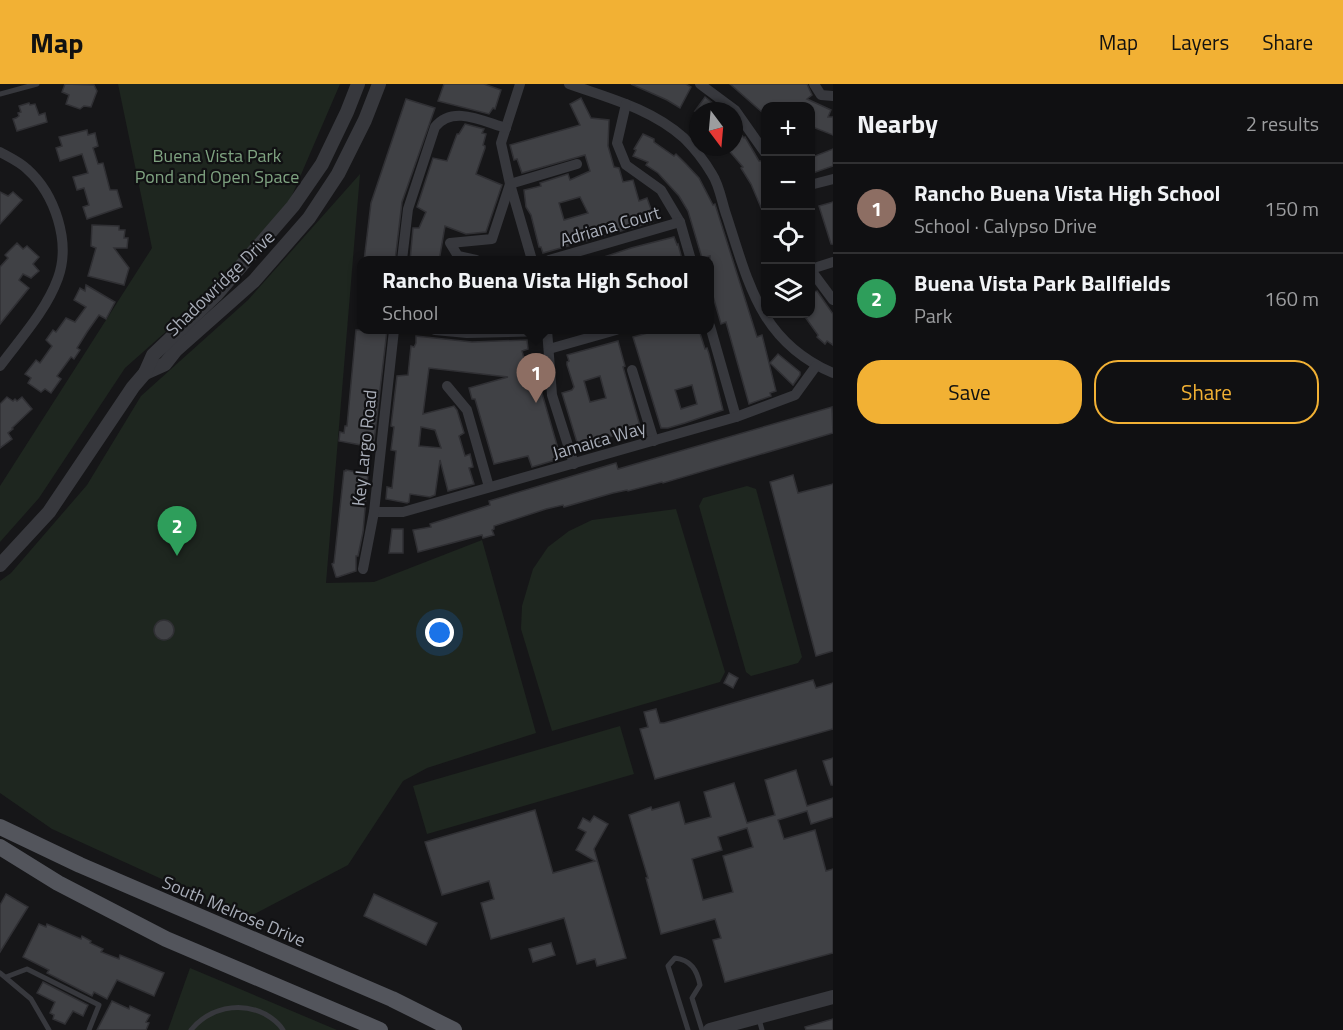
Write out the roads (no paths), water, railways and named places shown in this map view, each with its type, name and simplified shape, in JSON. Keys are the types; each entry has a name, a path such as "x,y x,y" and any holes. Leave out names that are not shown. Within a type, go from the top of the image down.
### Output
{"main road":[{"name":"South Melrose Drive","path":"0,826 80,865 392,999 454,1030"},
{"path":"0,847 58,883 166,939 380,1030"}],"street":[{"name":"Shadowridge Drive","path":"0,565 49,512 133,387 145,373 153,355 216,295 293,206 322,164 348,112 358,84"},
{"name":"Shadowridge Drive","path":"145,373 165,364 176,350 254,281 309,218 338,174 365,120 379,84"},
{"path":"520,84 501,142 510,184 531,256"},
{"path":"569,84 626,104 665,123 685,140 713,175 752,294 771,327 797,354 833,373"},
{"path":"700,84 735,110 761,148"},
{"path":"814,84 821,95 833,96"},
{"path":"626,104 617,143 626,165 661,190 680,222 690,256"},
{"path":"403,256 408,209 435,127 442,118 456,114 506,128"},
{"path":"0,152 27,169 53,203 63,244 58,277 43,307 0,366"},
{"path":"510,184 577,164"},
{"path":"815,184 833,179"},
{"path":"458,256 450,243 492,239 510,184"},
{"name":"Adriana Court","path":"566,256 680,222"},
{"path":"815,268 833,262"},
{"path":"815,275 833,300"},
{"name":"Key Largo Road","path":"363,569 374,512 394,334"},
{"path":"547,334 552,395 574,464"},
{"path":"549,349 602,334"},
{"path":"712,334 736,417"},
{"name":"Jamaica Way","path":"374,512 403,512 736,417 795,396 816,366"},
{"path":"632,370 654,441"},
{"path":"447,386 467,410 489,487"},
{"path":"710,1030 760,1024 833,997"}],"lane":[{"path":"0,94 37,84"},
{"path":"678,1001 692,998 700,985 694,967 688,962 675,958 668,966 678,1001 688,1030"},
{"path":"6,977 27,969 99,1005 89,1030"},
{"path":"0,973 32,999 49,1030"},
{"path":"692,998 702,1030"},
{"path":"191,1030 197,1023 216,1011 240,1007 258,1011 281,1025 283,1030"}],"place":[{"name":"Rancho Buena Vista High School","path":"536,403"},
{"name":"Buena Vista Park Ballfields","path":"177,556"}],"park label":[{"name":"Buena Vista Park Pond and Open Space","path":"217,166"}]}
